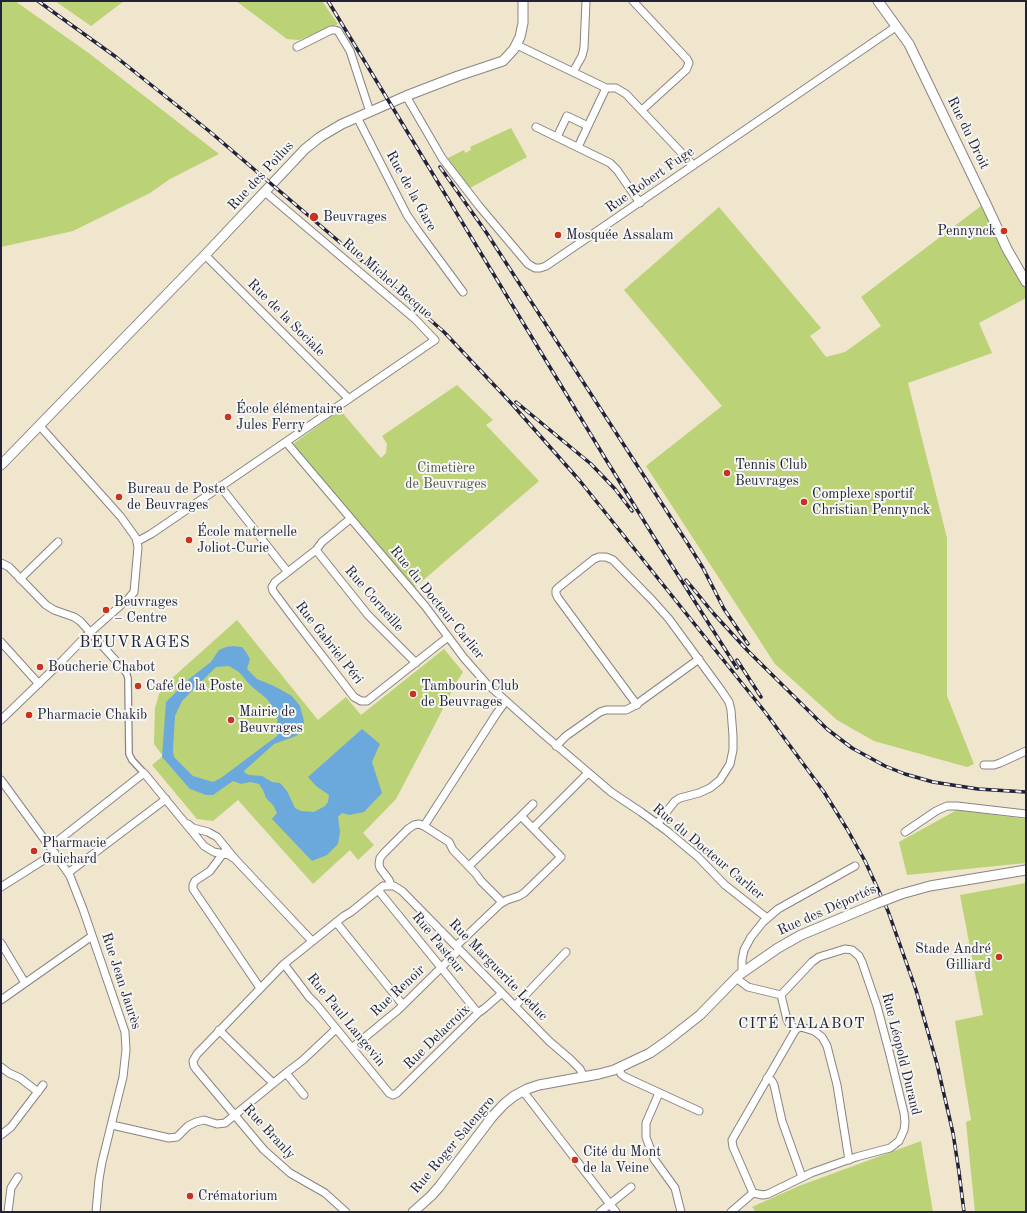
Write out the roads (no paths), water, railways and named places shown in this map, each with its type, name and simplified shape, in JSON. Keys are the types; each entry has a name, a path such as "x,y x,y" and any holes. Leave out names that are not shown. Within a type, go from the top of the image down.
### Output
{"street":[{"name":"Rue des Poilus","path":"1,465 312,143 338,126 406,96 458,76 499,63 509,56 517,45 522,28 523,1"},
{"path":"573,72 582,56 584,48 586,1"},
{"path":"633,1 690,63 686,70 642,110"},
{"name":"Rue du Droit","path":"878,1 911,48 1007,249 1026,282"},
{"name":"Rue Robert Fuge","path":"406,96 448,167 528,264 532,267 540,268 546,266 897,26"},
{"path":"297,47 331,30 338,31 350,51 370,112"},
{"path":"517,45 606,88 616,88 626,94 693,166"},
{"path":"578,147 606,88"},
{"path":"557,137 567,116 588,126"},
{"name":"Rue de la Gare","path":"357,117 407,215 463,292"},
{"path":"536,127 613,165 640,202"},
{"name":"Rue Michel Becque","path":"265,192 415,319 435,340 349,399"},
{"name":"Rue de la Sociale","path":"205,255 349,399"},
{"path":"138,541 151,534 349,399"},
{"path":"1,720 134,592 138,541 120,517 39,426"},
{"name":"Rue du Docteur Carlier","path":"286,442 425,606 474,671 556,746 588,773 611,792 657,824 698,856 729,888 767,918"},
{"path":"220,486 287,571 316,550 322,542 350,519"},
{"path":"20,579 58,542"},
{"name":"Rue Corneille","path":"316,550 368,615 416,663"},
{"path":"637,705 556,596 556,590 559,586 594,559 604,557 613,560 660,609 677,628 725,694 730,706 732,715 733,741 731,760 726,772 717,783 703,791 675,801 657,824"},
{"path":"1,563 9,567 46,606 77,618 126,672 128,678 130,757 206,848 235,859"},
{"name":"Rue Gabriel Péri","path":"287,571 273,583 273,591 356,698 361,701 367,701 448,637"},
{"path":"1,642 39,684"},
{"path":"556,746 566,736 600,712 606,710 626,710 637,705 699,659"},
{"path":"424,826 506,701"},
{"path":"984,765 994,765 1000,763 1026,751"},
{"path":"1,888 52,850 144,773"},
{"path":"533,828 588,773"},
{"name":"Rue Jean Jaurès","path":"1,780 68,873 92,936 126,1037 123,1077 100,1174 96,1212"},
{"path":"68,873 166,799"},
{"path":"469,866 533,804"},
{"path":"905,832 936,811 950,806 1026,814"},
{"path":"273,1083 219,1030 284,964 383,886 390,885 389,880 380,868 380,858 408,829 416,824 424,826 449,842 483,883 502,902 524,893 561,857 521,816"},
{"path":"185,822 193,828 213,834 312,941"},
{"path":"226,847 223,854 210,870 195,881 193,889 260,988"},
{"path":"796,1029 790,1026 787,1020 782,995 748,987 739,975 744,950 754,933 774,911 855,866"},
{"name":"Rue des Déportés","path":"584,1077 619,1068 654,1050 674,1036 704,1011 739,975 801,934 912,890 1026,870"},
{"name":"Rue Marguerite Leduc","path":"390,885 397,887 402,891 549,1041 578,1067 584,1077"},
{"name":"Rue Pasteur","path":"378,890 478,1013"},
{"name":"Rue Renoir","path":"352,1048 403,1005 502,902"},
{"path":"336,922 403,1005"},
{"path":"1,1000 92,936"},
{"path":"1,943 25,983"},
{"name":"Rue Léopold Durand","path":"753,1193 762,1195 768,1194 802,1177 894,1146 901,1138 904,1130 905,1122 903,1108 879,1012 861,959 857,954 848,950 841,950 821,956 812,962 782,995"},
{"path":"515,1006 566,952"},
{"name":"Rue Paul Langevin","path":"284,964 310,999 316,1004 389,1093"},
{"name":"Rue Delacroix","path":"389,1093 393,1095 397,1093 478,1013 502,993"},
{"path":"731,1212 753,1193 732,1147 734,1135 796,1029 801,1027 814,1030 822,1037 827,1046 837,1085 849,1160"},
{"path":"112,1125 171,1138 176,1137 188,1126 196,1122 204,1120 220,1124 225,1123 303,1060 336,1029"},
{"name":"Rue Branly","path":"219,1030 197,1054 193,1061 194,1066 258,1144 286,1170 298,1179 325,1193 346,1212"},
{"path":"1,1066 38,1092"},
{"path":"619,1068 621,1074 699,1112"},
{"path":"286,1073 304,1095"},
{"name":"Rue Roger Salengro","path":"413,1212 439,1187 494,1114 510,1099 523,1091 538,1085 584,1077"},
{"path":"767,1078 772,1081 774,1085 782,1121 802,1177"},
{"path":"1,1135 13,1123 43,1085"},
{"path":"523,1091 616,1212"},
{"path":"659,1093 646,1123 646,1138 654,1160 675,1188 681,1212"},
{"path":"8,1212 10,1188 18,1177"},
{"path":"600,1212 631,1187"}],"water":[{"path":"226,647 242,647 250,659 247,669 257,679 292,696 300,706 304,721 303,730 296,736 274,744 244,771 249,775 262,776 272,782 280,783 287,791 295,808 301,811 314,812 325,806 328,802 329,795 316,786 308,777 362,729 380,744 372,762 382,793 364,812 349,815 342,813 338,817 340,832 338,844 327,855 312,861 272,819 277,813 273,805 266,798 259,784 250,782 241,784 233,781 213,795 206,795 190,789 162,757 166,702 189,679 211,662 219,650","holes":["229,666 239,672 250,685 267,699 277,713 278,734 221,778 213,782 193,776 174,757 175,716 182,701 216,667"]}],"railway":[{"path":"38,1 116,57 209,131 444,332 511,403 580,481 765,712 824,792 847,829 865,861 888,911 916,990 937,1064 953,1133 964,1212"},
{"path":"328,1 605,458 737,668"},
{"path":"440,167 486,232 688,544 703,568 724,609 748,644"},
{"path":"516,402 591,464 615,489 632,511"},
{"path":"686,580 714,614 747,650 827,729 852,748 885,766 905,774 933,782 978,789 1026,792"},
{"path":"737,660 761,697"}],"place":[{"name":"Beuvrages","path":"314,217"},
{"name":"Pennynck","path":"1004,231"},
{"name":"Mosquée Assalam","path":"558,235"},
{"name":"École élémentaire Jules Ferry","path":"228,417"},
{"name":"Tennis Club Beuvrages","path":"727,473"},
{"name":"Bureau de Poste de Beuvrages","path":"119,497"},
{"name":"Complexe sportif Christian Pennynck","path":"804,502"},
{"name":"École maternelle Joliot-Curie","path":"189,540"},
{"name":"Beuvrages – Centre","path":"106,610"},
{"name":"Boucherie Chabot","path":"40,667"},
{"name":"Café de la Poste","path":"138,686"},
{"name":"Tambourin Club de Beuvrages","path":"413,694"},
{"name":"Pharmacie Chakib","path":"29,715"},
{"name":"Mairie de Beuvrages","path":"231,720"},
{"name":"Pharmacie Guichard","path":"34,851"},
{"name":"Stade André Gilliard","path":"999,957"},
{"name":"Cité du Mont de la Veine","path":"575,1160"},
{"name":"Crématorium","path":"190,1196"}],"district":[{"name":"BEUVRAGES","path":"135,643"},
{"name":"CITÉ TALABOT","path":"802,1024"}],"park label":[{"name":"Cimetière de Beuvrages","path":"446,476"}]}
